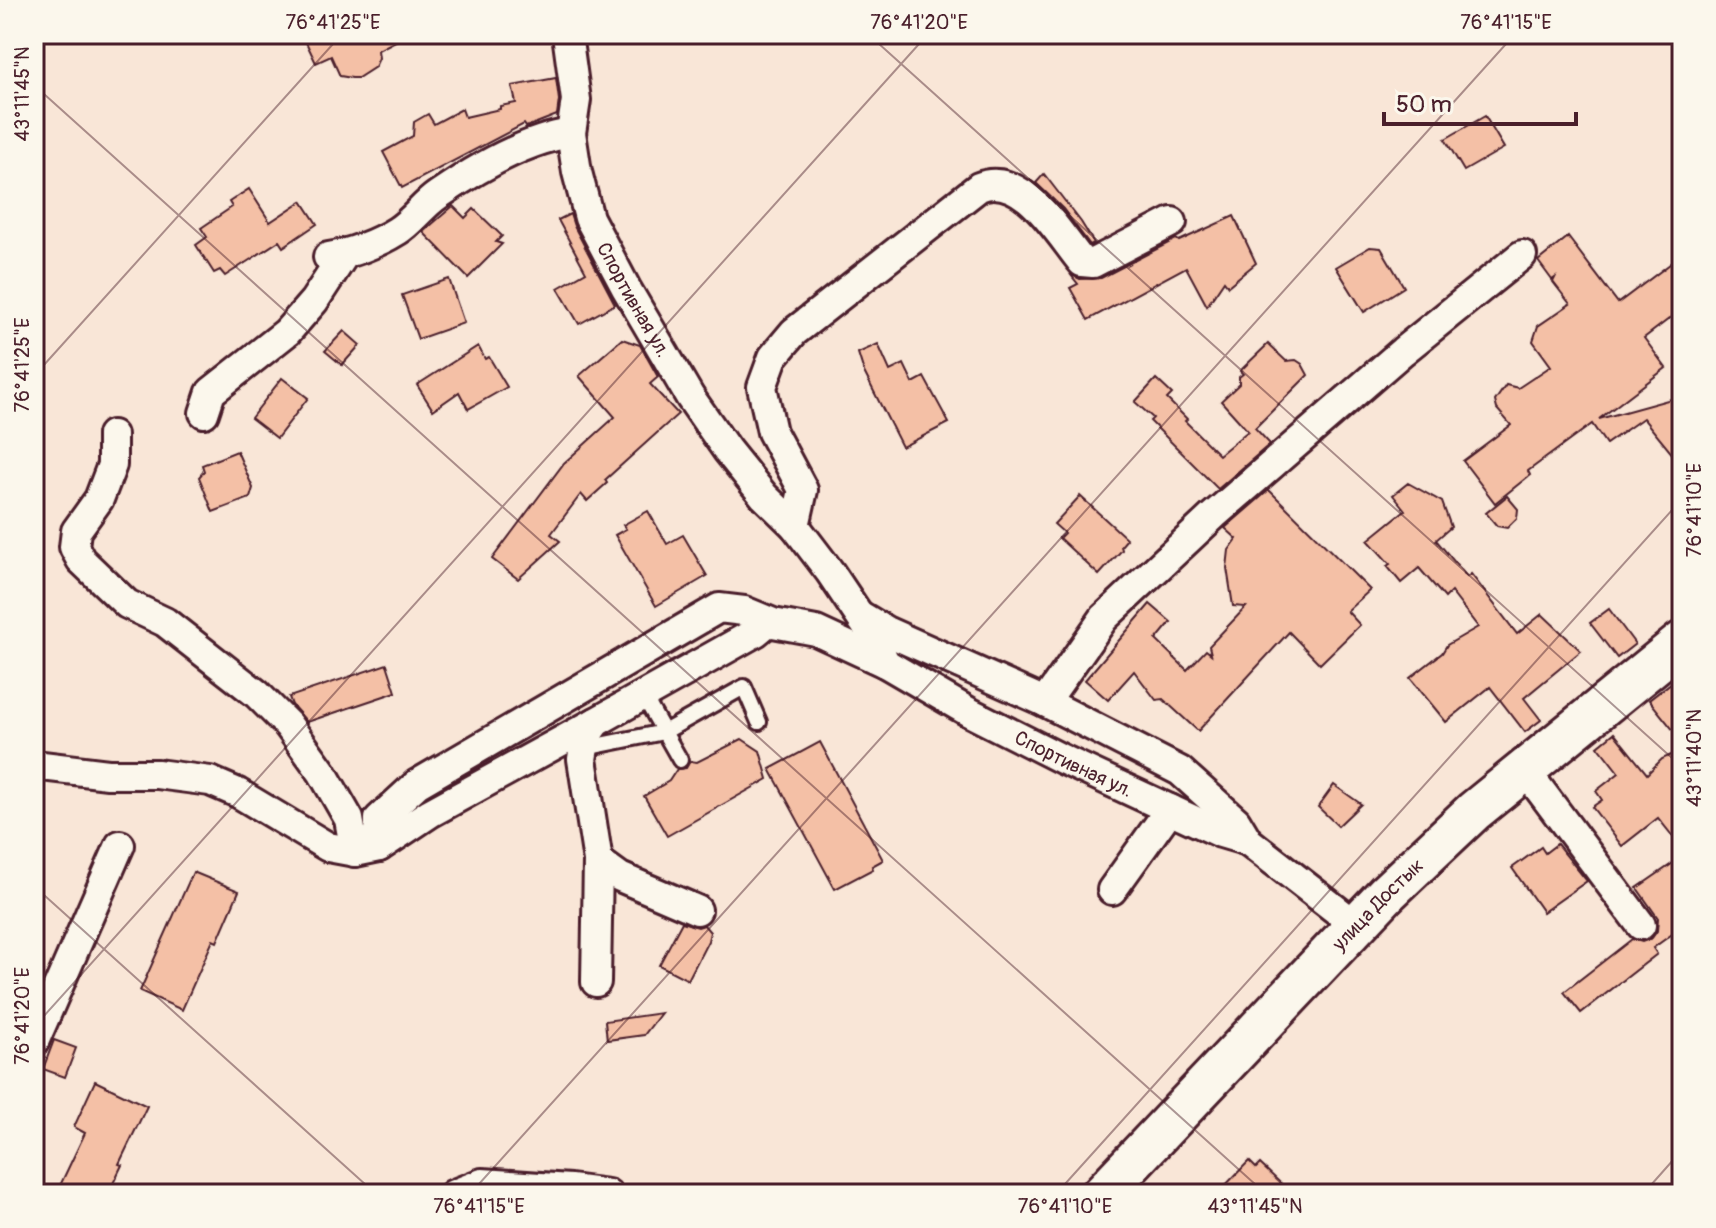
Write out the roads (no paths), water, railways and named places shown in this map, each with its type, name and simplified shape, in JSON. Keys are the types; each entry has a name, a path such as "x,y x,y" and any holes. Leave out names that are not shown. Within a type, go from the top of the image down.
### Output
{"main road":[{"name":"улица Достык","path":"1102,1194 1387,893 1474,811 1682,642"}],"street":[{"name":"Спортивная ул.","path":"567,34 576,100 571,133 589,218 690,397 764,496 795,526 860,615 885,663"},
{"path":"204,413 211,392 296,322 314,301 336,256 398,231 439,194 519,148 546,137 571,133"},
{"path":"795,526 803,490 772,432 762,387 773,357 794,332 979,187 991,182 1009,185 1026,195 1082,262 1093,263 1172,222"},
{"path":"1045,702 1104,618 1214,515 1403,351 1522,255"},
{"path":"112,435 112,465 99,499 76,531 74,547 81,560 127,604 165,622 257,694 288,725 322,772 367,849"},
{"name":"Спортивная ул.","path":"367,849 379,819 417,784 719,608 744,611 771,622 816,631 885,663 969,712 1062,759 1221,833 1248,841"},
{"name":"Спортивная ул.","path":"860,615 886,631 1045,702 1180,771 1236,821 1248,841 1357,926"},
{"path":"34,765 210,781 238,793 328,847 367,849 771,622"},
{"path":"596,722 586,736 582,759 598,861 596,982"},
{"path":"1525,770 1641,925"},
{"path":"1112,890 1170,809"},
{"path":"34,1042 120,845"},
{"path":"598,861 620,877 697,910"},
{"path":"454,1194 482,1183 608,1194"}],"lane":[{"path":"585,748 664,732 744,687 759,722"},
{"path":"643,695 680,760"}]}
